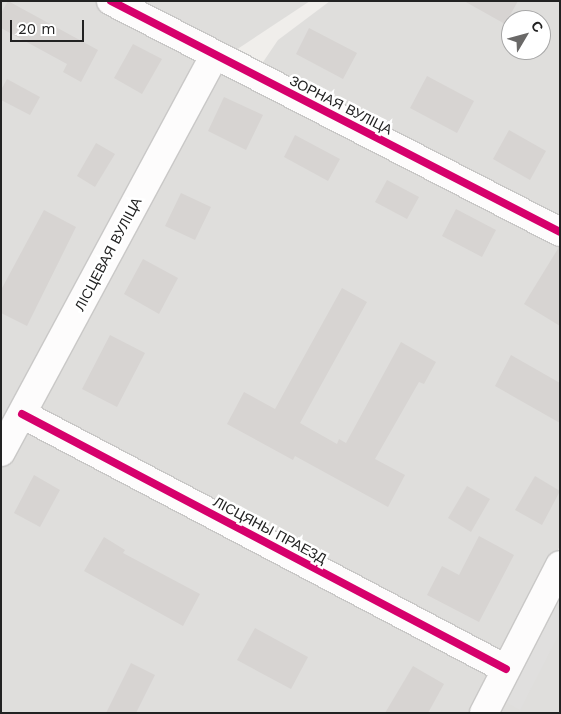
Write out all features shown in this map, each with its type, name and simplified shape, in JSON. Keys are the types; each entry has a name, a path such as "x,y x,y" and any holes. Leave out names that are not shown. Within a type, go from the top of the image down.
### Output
{"street":[{"name":"ЗОРНАЯ ВУЛІЦА","path":"111,1 214,56 560,232"},
{"name":"ЛІСЦЕВАЯ ВУЛІЦА","path":"1,452 214,56"},
{"name":"ЛІСЦЯНЫ ПРАЕЗД","path":"22,414 506,668"},
{"path":"484,713 560,565"}],"shaded area":[{"path":"1,1 100,1 560,240 560,546 470,713 1,713"},
{"path":"129,1 310,1 236,50"},
{"path":"330,1 560,1 560,225 261,65 278,40"},
{"path":"560,590 560,713 493,713"},
{"path":"554,604 560,612 560,632 520,710 504,701"}],"building":[{"path":"8,1 98,50 81,82 63,72 67,64 1,28 1,13"},
{"path":"464,1 518,1 513,10 501,10 501,22"},
{"path":"309,28 357,53 343,79 296,54"},
{"path":"133,44 162,59 142,94 114,78"},
{"path":"427,76 474,101 457,133 410,108"},
{"path":"7,79 40,97 30,115 1,100 1,90"},
{"path":"224,97 263,115 246,150 208,131"},
{"path":"509,130 546,151 530,180 493,159"},
{"path":"295,135 340,159 328,181 284,157"},
{"path":"96,143 115,154 95,187 77,176"},
{"path":"387,180 419,197 407,219 375,202"},
{"path":"181,193 211,207 195,240 165,226"},
{"path":"456,209 496,230 482,257 442,236"},
{"path":"44,210 76,227 27,326 1,313 1,290"},
{"path":"560,247 560,326 524,304"},
{"path":"143,259 178,278 159,314 124,294"},
{"path":"342,288 367,302 300,423 337,444 339,439 346,443 401,342 436,362 424,384 419,382 375,459 405,475 388,507 295,456 293,460 227,424 244,392 275,409"},
{"path":"110,335 145,353 117,407 82,389"},
{"path":"511,355 560,383 560,423 495,386"},
{"path":"34,475 60,490 40,527 14,513"},
{"path":"535,476 560,491 542,525 515,510"},
{"path":"467,486 490,499 471,532 448,518"},
{"path":"479,536 514,555 479,622 427,595 442,566 459,575"},
{"path":"104,537 125,550 123,553 200,594 183,626 84,571"},
{"path":"255,628 308,657 291,689 237,660"},
{"path":"131,663 155,675 136,713 106,713"},
{"path":"413,666 444,684 428,713 385,713"}],"cycle path":[{"path":"111,1 560,232"},
{"path":"22,414 506,669"}]}
